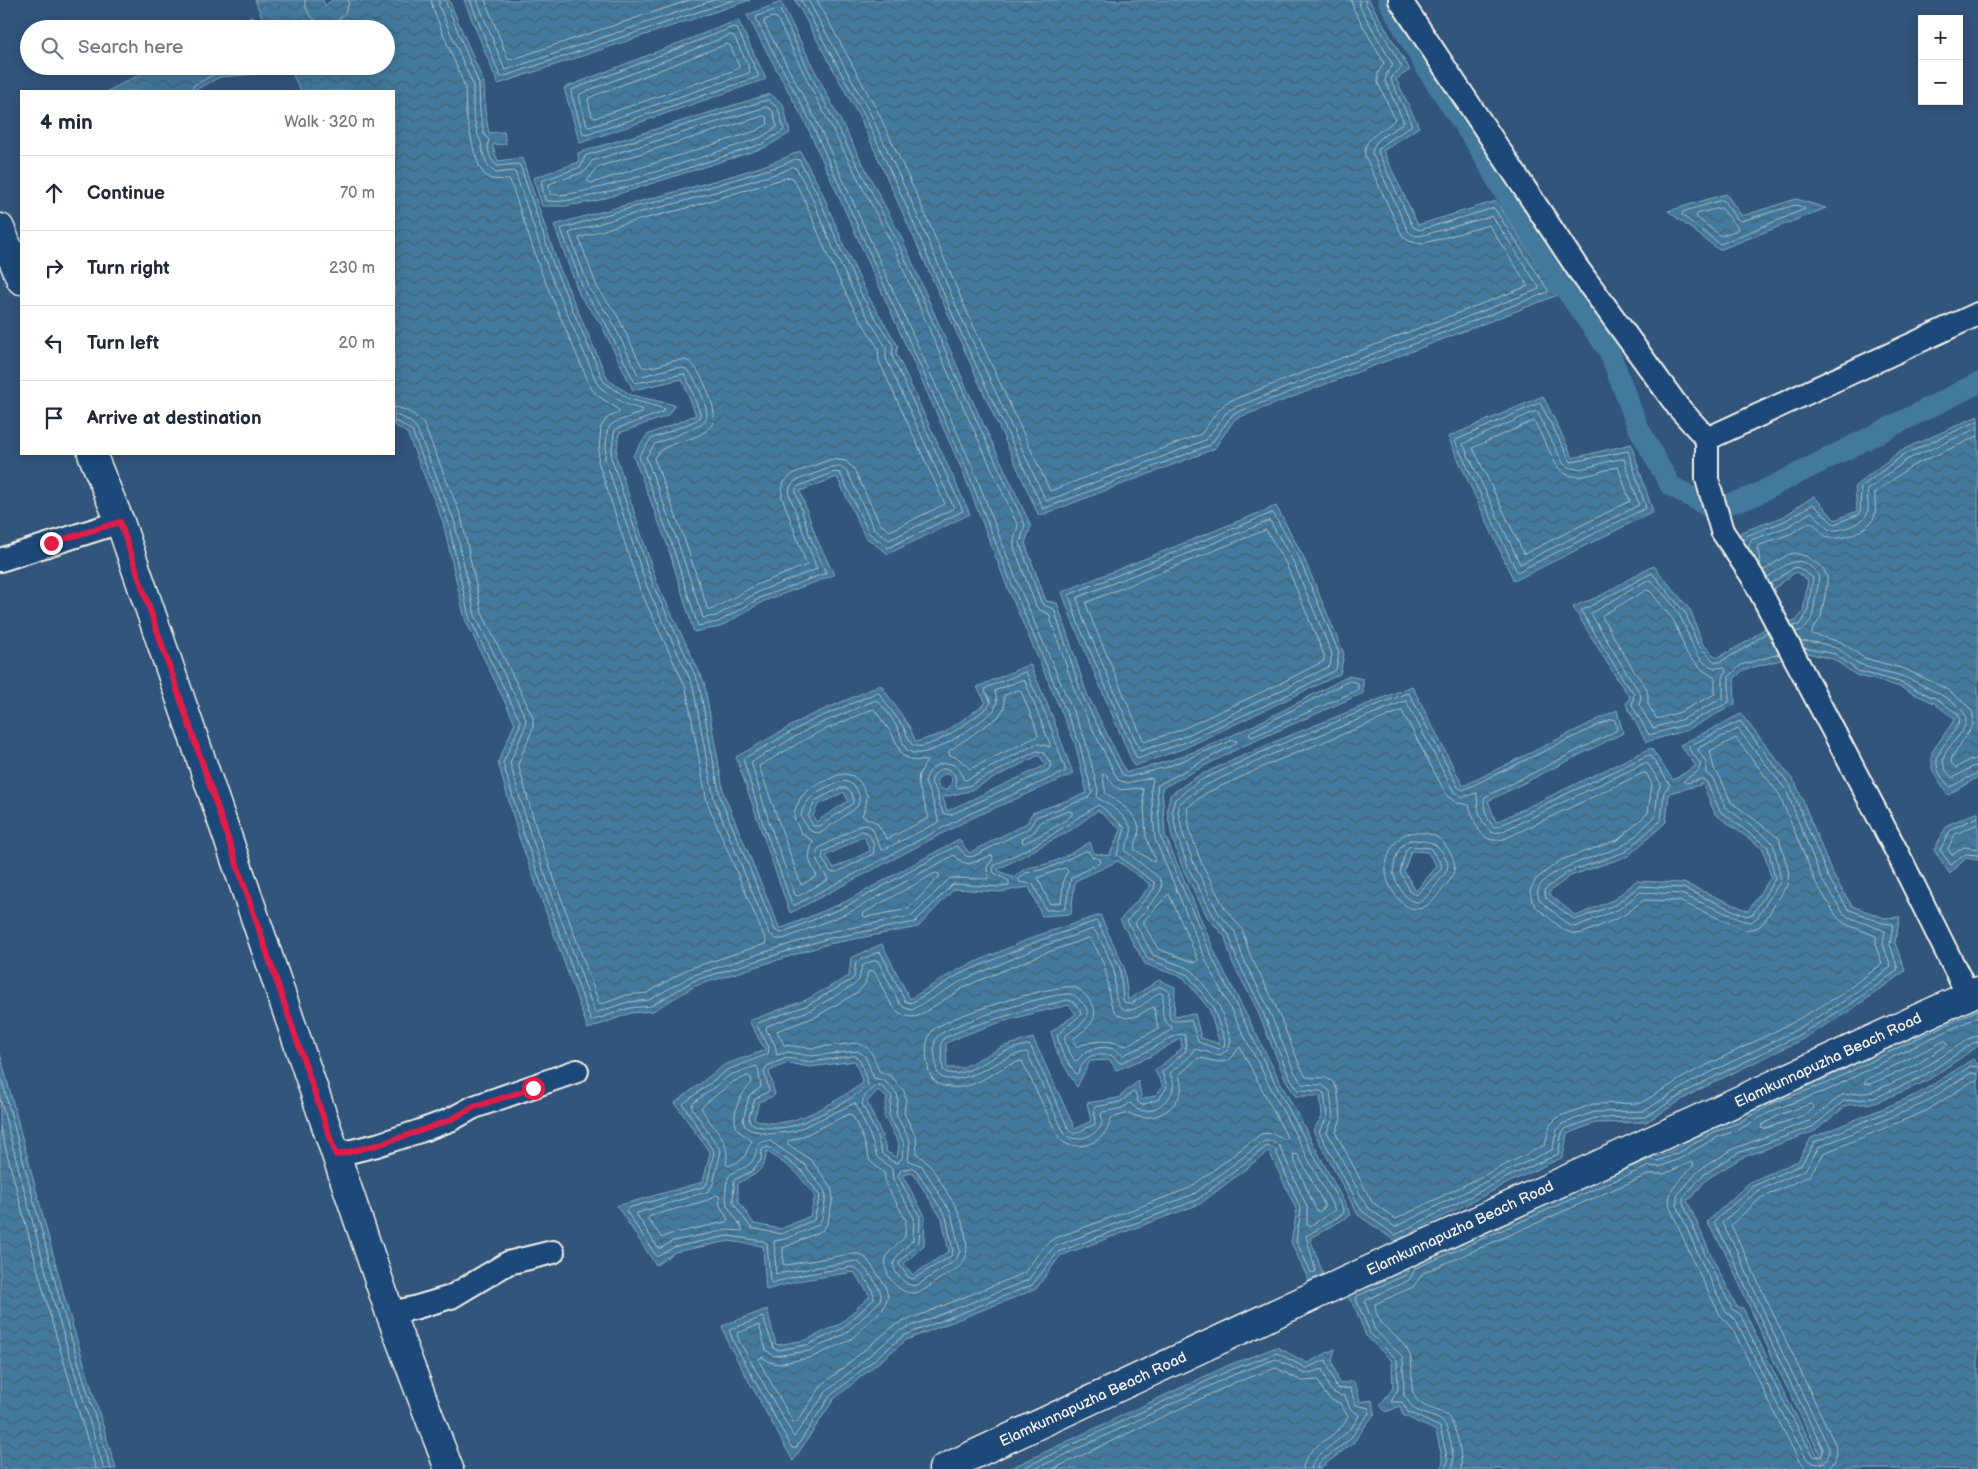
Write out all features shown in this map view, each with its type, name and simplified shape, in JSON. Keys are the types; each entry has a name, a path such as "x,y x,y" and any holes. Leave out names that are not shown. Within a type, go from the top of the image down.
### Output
{"main road":[{"path":"0,228 20,278"},
{"path":"92,455 120,522 390,1313 449,1469"},
{"name":"Elamkunnapuzha Beach Road","path":"943,1469 1356,1276 1973,993"}],"street":[{"path":"1400,0 1578,269 1678,407 1707,439 1707,479 1722,531 1752,576 1896,852 1973,993"},
{"path":"1707,439 1978,314"},
{"path":"0,560 120,522"},
{"path":"336,1155 377,1145 420,1131 450,1120 474,1107 577,1071"},
{"path":"390,1313 451,1297 508,1263 553,1252"}],"water":[{"path":"255,0 323,0 325,6 332,0 449,0 484,83 485,111 489,133 504,132 506,144 492,145 498,161 522,158 558,265 608,380 631,395 675,405 667,416 619,433 616,456 657,583 704,682 724,795 780,929 845,902 959,839 969,853 1027,823 1032,813 1087,793 1075,743 1008,589 963,472 806,124 747,15 781,2 904,243 966,387 1031,526 1025,543 1046,601 1057,603 1087,694 1126,772 1184,756 1240,732 1349,676 1363,679 1363,693 1239,748 1162,788 1165,835 1217,957 1351,1215 1310,1238 1323,1274 1309,1281 1291,1242 1297,1211 1269,1151 1200,1204 1060,1256 1036,1289 906,1340 834,1399 793,1461 729,1345 722,1326 767,1309 776,1345 806,1340 840,1324 870,1296 854,1272 802,1280 766,1290 763,1246 729,1241 675,1252 656,1265 617,1206 703,1182 710,1153 675,1103 724,1065 765,1050 749,1021 806,1000 849,976 851,958 882,944 910,999 957,970 1036,936 1100,915 1124,967 1128,1000 1159,980 1175,987 1174,1016 1195,1014 1201,1038 1220,1044 1209,1009 1184,978 1145,964 1120,920 1151,885 1118,861 1075,881 1071,914 1042,916 1029,887 1000,892 954,889 918,927 828,944 695,986 653,1011 631,1013 588,1029 519,837 498,762 515,723 465,619 443,522 407,433 395,426 395,90 300,90 293,75 395,75 395,20 263,20","holes":["1098,810 1121,830 1109,856 1094,853 1090,842 1057,860 1026,869 1014,878 997,870 1071,830","1069,1005 1076,1014 1051,1032 1058,1055 1077,1087 1090,1061 1110,1060 1116,1070 1149,1057 1181,1038 1182,1048 1155,1071 1163,1086 1156,1095 1142,1100 1138,1081 1118,1098 1087,1103 1091,1121 1075,1129 1033,1038 1002,1047 962,1068 947,1068 946,1043 991,1025","855,1061 863,1083 820,1109 796,1119 773,1123 754,1119 759,1102 775,1095 769,1071 788,1063 810,1067","878,1090 887,1098 884,1116 899,1144 897,1158 887,1152 867,1102","767,1151 797,1173 815,1196 810,1216 781,1229 754,1224 738,1200 738,1183 758,1172 766,1158","913,1173 942,1219 949,1251 913,1275 904,1264 924,1245 925,1216 902,1175"]},
{"path":"464,0 750,0 498,84"},
{"path":"795,0 1369,0 1410,70 1396,79 1419,127 1383,151 1418,225 1496,201 1558,295 1235,419 1214,449 1039,516 861,120"},
{"path":"253,17 254,20 228,20"},
{"path":"738,20 766,79 580,143 564,88"},
{"path":"139,75 245,75 220,77 195,90 110,90"},
{"path":"770,94 783,104 790,133 764,148 596,201 566,206 542,206 533,178 579,162 578,153"},
{"path":"800,151 821,190 845,248 868,296 898,346 896,353 970,514 888,554 865,537 837,477 800,491 816,537 834,575 764,601 720,627 694,632 667,544 633,455 647,435 696,415 682,379 633,390 601,324 580,296 554,225 738,174"},
{"path":"1726,194 1742,216 1796,199 1826,208 1719,250 1668,211"},
{"path":"1543,396 1573,458 1631,444 1653,512 1514,581 1448,437"},
{"path":"1978,416 1978,777 1948,795 1932,769 1932,752 1955,719 1934,703 1897,686 1856,675 1833,659 1807,653 1743,670 1734,679 1735,704 1687,730 1646,742 1626,704 1630,697 1573,607 1602,595 1654,566 1691,611 1702,643 1717,658 1748,641 1775,620 1796,621 1803,612 1808,580 1796,572 1757,601 1736,547 1741,532 1783,517 1814,496 1835,520 1857,511 1855,486 1900,451"},
{"path":"1276,506 1303,556 1344,654 1340,674 1185,748 1134,766 1074,625 1062,592"},
{"path":"1030,664 1053,718 1073,774 972,818 790,913 736,757 807,717 881,685 909,726 916,742 944,733 986,703 977,687","holes":["1039,755 1046,765 947,811 943,797 969,791","943,774 948,774 952,777 947,791 940,788 936,782","844,792 848,801 816,822 813,816 818,805","864,836 870,851 834,868 826,856"]},
{"path":"1412,686 1463,786 1617,710 1623,733 1488,801 1496,822 1651,748 1673,780 1696,766 1680,745 1741,714 1796,784 1833,875 1852,906 1884,918 1900,917 1895,943 1905,971 1851,1010 1799,1041 1698,1090 1646,1122 1595,1123 1567,1134 1563,1157 1395,1241 1358,1215 1313,1130 1322,1117 1320,1096 1295,1096 1284,1076 1256,1007 1232,962 1225,937 1208,918 1183,869 1172,837 1167,810 1170,795 1196,777 1269,744","holes":["1703,784 1715,814 1763,849 1771,877 1748,911 1684,883 1636,881 1615,899 1576,916 1548,893 1570,876 1628,856 1666,822 1669,793","1411,851 1427,852 1437,866 1416,891 1404,871"]},
{"path":"1978,812 1978,860 1966,858 1950,874 1934,850 1947,825"},
{"path":"1978,1005 1978,1046 1925,1082 1875,1103 1847,1105 1815,1131 1741,1158 1707,1179 1687,1200 1711,1255 1737,1307 1743,1308 1785,1395 1825,1469 1440,1469 1443,1462 1436,1431 1403,1415 1400,1406 1386,1412 1380,1405 1393,1388 1392,1361 1366,1336 1355,1307 1347,1296 1403,1271 1404,1261 1653,1153 1657,1157 1771,1098 1823,1080 1920,1031"},
{"path":"0,1054 67,1307 116,1469 0,1469"},
{"path":"1973,1059 1978,1064 1978,1469 1827,1469 1773,1359 1726,1254 1707,1222 1750,1182 1798,1161 1811,1138 1918,1094"},
{"path":"1277,1347 1307,1363 1335,1349 1332,1360 1339,1384 1353,1381 1360,1402 1372,1400 1375,1413 1353,1443 1319,1469 1009,1469 1229,1365"}],"waterway":[{"path":"1388,0 1428,71 1478,146 1498,182 1566,290 1609,351 1637,425 1670,485 1712,509 1751,497 1978,383"}],"route":[{"path":"51,543 120,522 336,1155 377,1145 420,1131 450,1120 492,1100 533,1088"}]}
